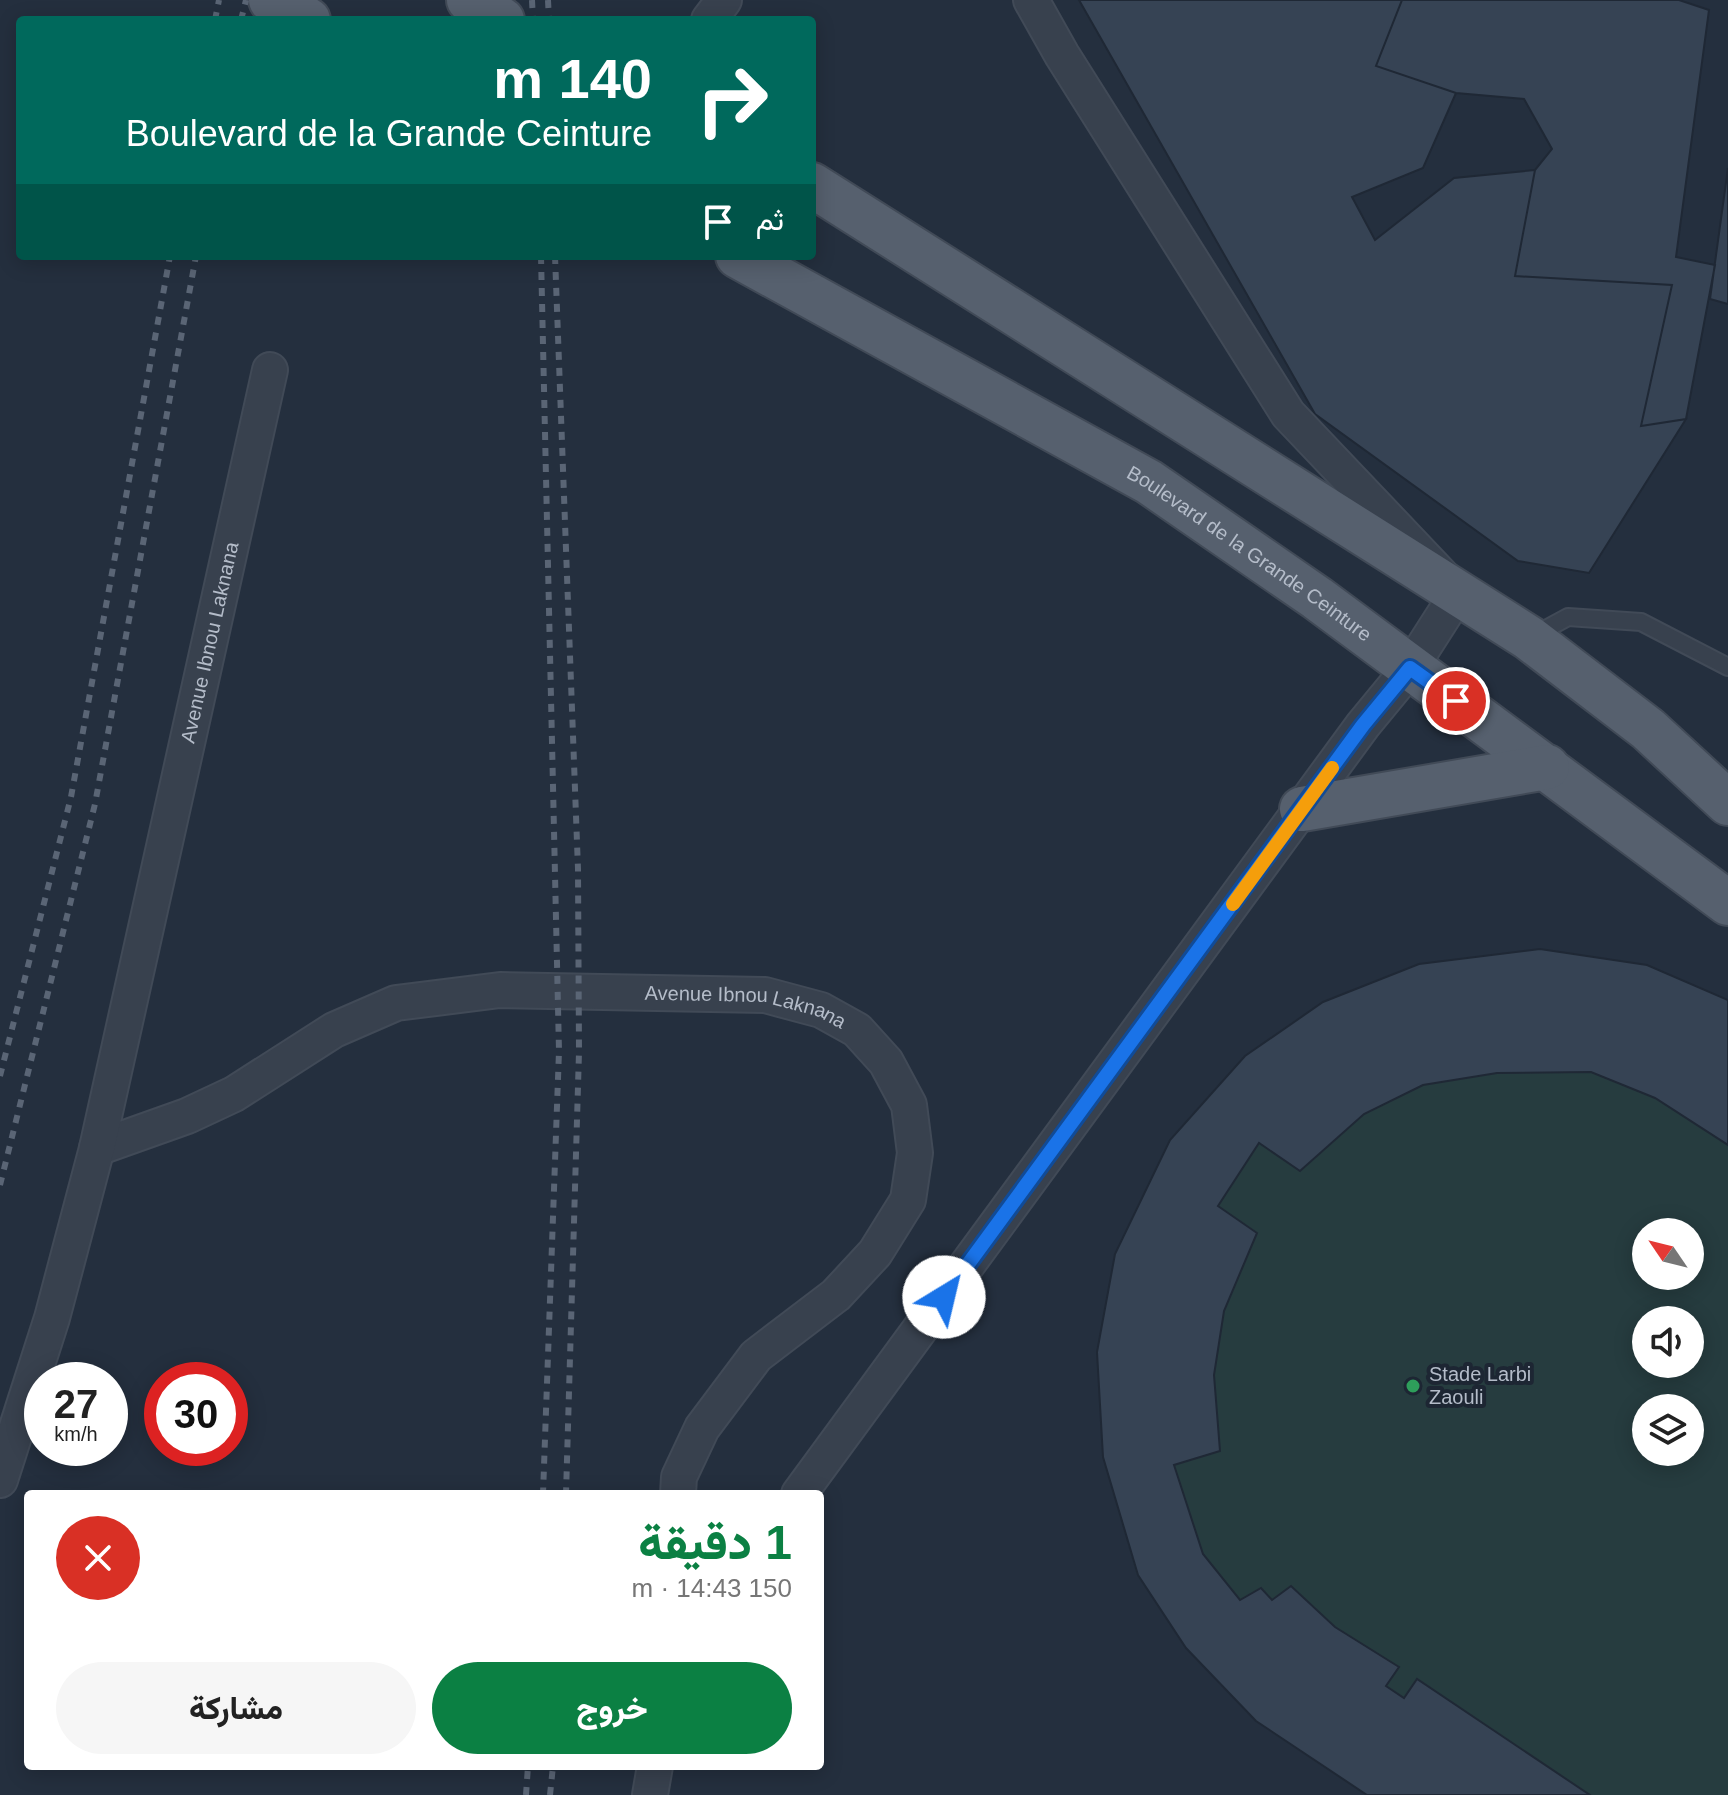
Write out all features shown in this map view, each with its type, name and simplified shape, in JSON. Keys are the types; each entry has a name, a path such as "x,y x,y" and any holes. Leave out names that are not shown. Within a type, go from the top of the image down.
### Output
{"main road":[{"path":"271,0 301,16"},
{"path":"469,0 495,16"},
{"path":"816,188 1529,638 1648,729 1728,803"},
{"name":"Boulevard de la Grande Ceinture","path":"745,260 1149,482 1317,598 1728,903"},
{"path":"1302,809 1547,767"}],"street":[{"path":"802,1490 1363,725 1410,668 1458,593 1288,414 1062,55 1031,0"},
{"name":"Avenue Ibnou Laknana","path":"0,1480 52,1318 97,1148 270,370"},
{"name":"Avenue Ibnou Laknana","path":"97,1148 187,1116 234,1094 334,1030 396,1003 500,990 765,995 821,1010 857,1030 886,1062 909,1105 915,1153 908,1200 875,1253 836,1295 756,1356 702,1428 679,1477 678,1490"},
{"path":"650,1795 654,1770"}],"lane":[{"path":"1529,638 1568,617 1641,622 1728,667"}],"green space":[{"name":"Stade Larbi Zaouli","path":"1540,949 1647,965 1728,1000 1728,1795 1367,1795 1256,1721 1186,1648 1137,1575 1103,1457 1097,1352 1115,1254 1170,1140 1245,1056 1323,1002 1419,964"}],"building":[{"path":"1079,0 1402,0 1376,66 1456,93 1423,168 1352,197 1375,240 1454,178 1535,170 1515,276 1672,285 1641,426 1686,419 1589,573 1518,561 1315,414"},
{"path":"1402,0 1679,0 1709,10 1676,257 1715,265 1686,419 1641,426 1672,285 1515,276 1535,170 1552,149 1524,99 1456,93 1376,66"},
{"path":"1728,168 1728,304 1710,299"},
{"path":"1540,949 1647,965 1728,1000 1728,1145 1655,1098 1591,1072 1497,1073 1423,1085 1364,1114 1300,1171 1259,1143 1218,1206 1257,1233 1224,1311 1214,1375 1220,1451 1174,1465 1203,1554 1240,1600 1261,1588 1272,1600 1291,1586 1335,1627 1399,1667 1386,1686 1404,1698 1417,1679 1590,1795 1367,1795 1256,1721 1186,1648 1138,1575 1103,1457 1097,1352 1115,1254 1170,1140 1245,1056 1323,1002 1419,964"}],"railway":[{"path":"216,16 219,0"},
{"path":"242,16 246,0"},
{"path":"532,0 533,16"},
{"path":"548,0 549,16"},
{"path":"0,1076 71,797 169,260"},
{"path":"0,1185 95,804 195,260"},
{"path":"541,260 559,1051 543,1490"},
{"path":"555,260 578,869 579,1052 566,1490"},
{"path":"526,1795 528,1770"},
{"path":"550,1795 553,1770"}],"slow traffic":[{"path":"1233,904 1332,768"}],"place":[{"name":"Stade Larbi Zaouli","path":"1413,1386"}],"route":[{"path":"944,1297 1363,725 1410,668 1456,701"}]}
